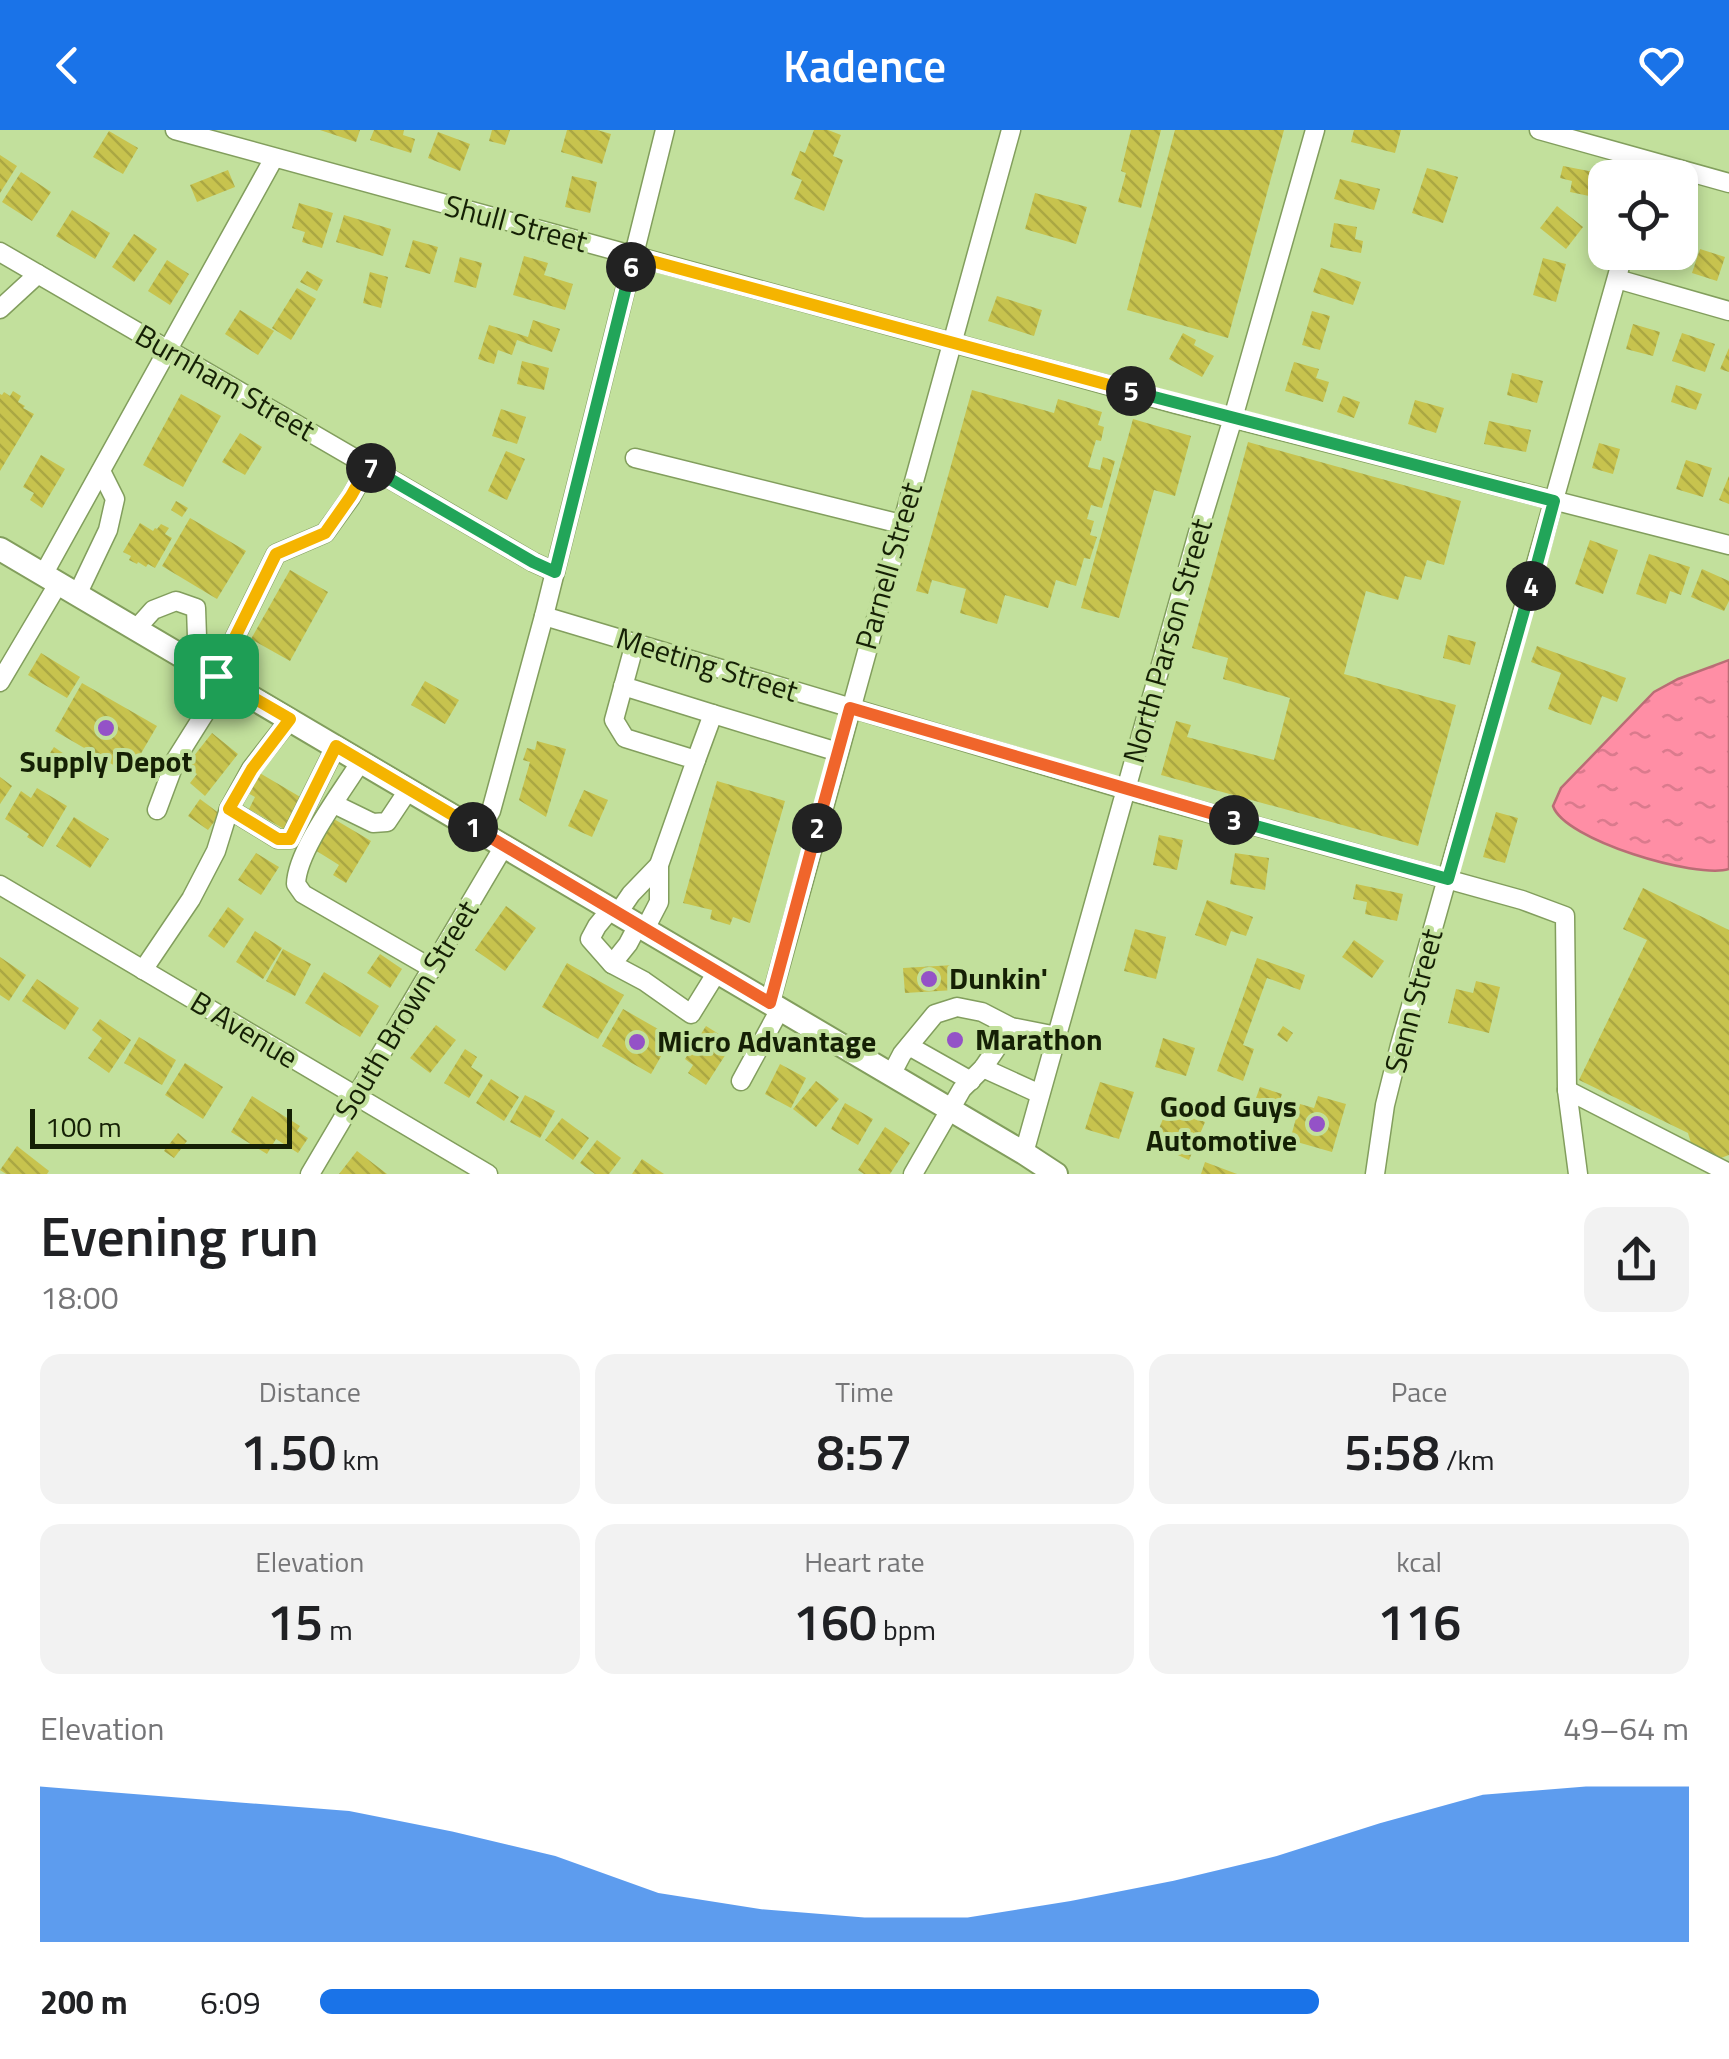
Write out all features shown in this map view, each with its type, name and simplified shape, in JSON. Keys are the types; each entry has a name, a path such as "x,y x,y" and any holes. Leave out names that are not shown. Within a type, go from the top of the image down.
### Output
{"main road":[{"path":"0,549 1056,1174"}],"street":[{"name":"Shull Street","path":"175,130 1233,418 1729,544"},
{"path":"480,831 491,811 544,616 664,130"},
{"name":"Parnell Street","path":"741,1081 775,1006 838,752 1011,130"},
{"name":"North Parson Street","path":"1024,1153 1315,130"},
{"path":"1539,130 1621,160"},
{"path":"0,682 59,584 101,470 274,158"},
{"path":"1698,178 1729,183"},
{"name":"Burnham Street","path":"0,252 555,572"},
{"name":"Senn Street","path":"1374,1174 1400,1044 1619,270"},
{"path":"0,308 38,274"},
{"path":"1616,279 1729,310"},
{"path":"635,458 901,524"},
{"path":"156,810 176,759 221,679 276,554 325,533 368,466"},
{"path":"59,584 108,530 116,500 101,470"},
{"path":"136,630 153,610 176,601 196,608 197,636 190,662"},
{"name":"Meeting Street","path":"544,616 1126,790 1522,900 1565,916 1568,1090"},
{"path":"635,643 614,720 626,738 696,760"},
{"path":"624,686 838,752"},
{"path":"713,714 659,865 658,902 628,919 597,926 590,939 612,964 691,1014 717,972"},
{"path":"143,970 190,899 216,851 229,809 252,769 290,719"},
{"path":"229,809 278,839 290,839 336,746"},
{"path":"362,761 296,870 296,884 303,894 433,969"},
{"path":"334,804 373,824 387,822 409,789"},
{"name":"South Brown Street","path":"310,1174 504,846"},
{"path":"612,964 628,944 631,894 659,865"},
{"name":"B Avenue","path":"0,885 488,1174"},
{"path":"892,1074 935,1014 957,1007 982,1012 1011,1027 1057,1036"},
{"path":"913,1174 962,1089 1011,1027"},
{"path":"909,1046 1040,1094"},
{"path":"1568,1090 1729,1173"},
{"path":"1568,1090 1578,1174"}],"water":[{"path":"1729,660 1729,869 1689,868 1633,854 1580,832 1562,819 1553,806 1561,788 1654,692"}],"building":[{"path":"320,130 360,130 356,142"},
{"path":"374,130 404,130 403,135 415,139 411,153 370,140"},
{"path":"492,130 510,130 505,145 489,141"},
{"path":"567,130 611,134 602,164 561,152"},
{"path":"814,130 841,135 833,156 843,160 824,211 794,199 802,180 791,175"},
{"path":"1131,130 1161,130 1141,208 1118,202"},
{"path":"1175,130 1284,130 1228,338 1127,310"},
{"path":"1354,130 1401,130 1395,153 1351,142"},
{"path":"109,131 138,148 123,174 93,157"},
{"path":"438,132 470,144 460,171 428,158"},
{"path":"0,155 17,166 0,193"},
{"path":"1563,166 1588,171 1588,196 1570,192 1572,181 1560,178"},
{"path":"1427,168 1458,177 1443,223 1412,213"},
{"path":"228,170 235,187 197,202 190,185"},
{"path":"21,172 51,192 32,221 2,202"},
{"path":"572,176 597,182 590,213 565,207"},
{"path":"1340,179 1380,189 1374,210 1334,199"},
{"path":"1035,193 1087,207 1076,244 1025,229"},
{"path":"299,203 333,213 322,248 302,242 305,232 292,228"},
{"path":"1557,206 1583,227 1566,249 1540,228"},
{"path":"72,210 110,233 95,259 56,236"},
{"path":"344,215 391,229 383,256 336,242"},
{"path":"1334,223 1357,227 1355,239 1363,241 1361,253 1330,247"},
{"path":"134,234 157,249 134,282 112,267"},
{"path":"413,240 438,247 430,274 405,267"},
{"path":"1700,249 1725,257 1717,281 1692,273 1698,270"},
{"path":"524,256 548,263 544,275 573,284 565,310 513,295"},
{"path":"460,257 482,263 476,288 454,282"},
{"path":"1543,258 1566,264 1556,302 1533,295"},
{"path":"167,260 189,274 170,305 148,291"},
{"path":"1321,268 1361,282 1353,305 1313,292"},
{"path":"307,271 323,280 317,291 300,282"},
{"path":"370,272 388,277 381,308 363,303"},
{"path":"297,288 316,299 291,340 272,328"},
{"path":"997,296 1042,310 1034,336 988,321"},
{"path":"240,310 274,331 258,355 225,334"},
{"path":"1312,311 1330,316 1320,350 1302,345"},
{"path":"533,320 560,329 552,352 517,340 512,355 498,350 494,364 478,359 489,325 528,337"},
{"path":"1633,324 1660,332 1653,356 1626,349"},
{"path":"1183,333 1196,340 1194,345 1214,356 1202,377 1169,359"},
{"path":"1682,333 1715,344 1705,372 1672,361"},
{"path":"1729,348 1729,372 1720,369"},
{"path":"522,361 549,368 544,390 517,384"},
{"path":"1294,362 1319,369 1316,378 1329,382 1323,402 1285,391"},
{"path":"1512,373 1543,381 1537,403 1507,395"},
{"path":"1676,385 1702,394 1696,410 1671,402"},
{"path":"972,390 1054,413 1058,399 1102,412 1098,425 1104,427 1101,441 1096,440 1088,467 1100,470 1103,457 1115,461 1102,508 1091,505 1087,519 1094,521 1090,535 1097,537 1090,559 1084,558 1076,586 1056,580 1048,608 1005,595 997,624 960,613 966,589 932,580 928,594 916,591"},
{"path":"13,391 21,396 18,402 23,408 34,414 0,471 0,394 10,396"},
{"path":"181,394 221,416 183,487 143,465"},
{"path":"1343,396 1360,402 1354,418 1337,412"},
{"path":"1415,400 1444,408 1436,433 1408,424"},
{"path":"501,409 526,417 517,444 492,436"},
{"path":"1133,419 1191,436 1175,496 1154,490 1119,618 1081,608"},
{"path":"1489,421 1531,430 1526,452 1484,444"},
{"path":"240,433 262,447 245,475 222,462"},
{"path":"1248,442 1461,501 1444,565 1427,560 1421,580 1405,576 1398,600 1366,591 1344,674 1456,705 1418,846 1161,775 1176,721 1191,725 1187,737 1274,760 1290,698 1223,679 1228,658 1192,648"},
{"path":"1599,443 1620,449 1613,474 1592,468"},
{"path":"506,451 525,459 507,500 488,491"},
{"path":"41,455 65,469 42,508 30,500 34,493 23,487"},
{"path":"1686,460 1712,468 1703,497 1676,489"},
{"path":"1729,476 1729,504 1719,500"},
{"path":"176,501 188,508 182,517 171,510"},
{"path":"190,518 246,551 217,599 162,566"},
{"path":"140,523 153,531 161,524 169,528 165,534 172,538 155,568 129,560 131,556 123,552"},
{"path":"1590,540 1618,550 1603,594 1575,584"},
{"path":"1649,554 1690,567 1681,595 1670,591 1666,604 1636,594"},
{"path":"1702,569 1729,581 1729,601 1724,611 1691,597"},
{"path":"290,570 328,592 290,661 251,639"},
{"path":"1448,635 1476,642 1470,665 1443,658"},
{"path":"1537,646 1626,678 1617,702 1602,696 1591,725 1548,709 1561,673 1531,662"},
{"path":"41,653 80,677 67,698 28,675"},
{"path":"425,681 459,700 445,724 411,705"},
{"name":"Supply Depot","path":"82,683 157,726 129,774 55,731"},
{"path":"212,733 238,754 205,796 190,783 197,774 186,766"},
{"path":"537,741 566,749 546,817 519,800 530,762 523,760 527,748 535,750"},
{"path":"54,747 70,758 59,776 42,765"},
{"path":"258,772 302,798 284,829 249,809 255,797 246,792"},
{"path":"0,777 12,786 0,804"},
{"path":"717,781 785,801 750,923 733,917 730,925 710,919 712,910 683,903"},
{"path":"37,788 67,806 43,847 5,819 21,791 31,798"},
{"path":"584,790 608,800 592,837 568,826"},
{"path":"200,799 220,814 208,830 188,816"},
{"path":"1496,812 1518,818 1505,863 1483,857"},
{"path":"74,817 109,839 90,868 56,846"},
{"path":"334,819 371,841 346,883 333,875 339,865 315,850"},
{"path":"1159,835 1183,840 1177,870 1153,865"},
{"path":"256,853 279,867 261,895 238,880"},
{"path":"1235,853 1269,858 1265,890 1230,884"},
{"path":"1356,884 1403,894 1397,921 1365,914 1367,902 1353,899"},
{"path":"1643,888 1729,930 1729,1155 1721,1158 1691,1143 1688,1133 1579,1080 1647,940 1623,929"},
{"path":"1207,900 1253,917 1246,936 1231,931 1226,946 1195,935"},
{"path":"506,906 536,928 505,971 475,950"},
{"path":"228,907 244,919 224,948 208,936"},
{"path":"1135,929 1166,937 1156,979 1124,971"},
{"path":"255,931 282,948 263,979 236,962"},
{"path":"1354,940 1384,961 1372,978 1342,957"},
{"path":"283,949 311,964 295,996 266,981"},
{"path":"380,954 402,969 390,988 367,973"},
{"path":"0,957 26,975 9,1001 0,995"},
{"path":"1257,958 1305,975 1300,990 1267,978 1243,1045 1254,1049 1243,1081 1217,1071"},
{"path":"567,963 624,995 598,1039 542,1007"},
{"name":"Dunkin'","path":"954,965 955,990 905,993 903,968"},
{"path":"324,972 379,1006 360,1037 305,1003"},
{"path":"37,979 79,1008 65,1030 22,1001"},
{"path":"1476,981 1500,987 1489,1033 1448,1023 1456,989 1473,993"},
{"name":"Micro Advantage","path":"623,1009 672,1037 651,1074 602,1046"},
{"path":"100,1019 131,1040 109,1073 88,1058 102,1038 92,1030"},
{"path":"436,1025 456,1040 430,1073 410,1058"},
{"path":"706,1026 733,1043 706,1085 688,1073 693,1065 685,1059"},
{"path":"1283,1026 1293,1033 1287,1042 1277,1035"},
{"path":"139,1037 176,1060 162,1085 124,1063"},
{"path":"1163,1038 1195,1048 1186,1076 1155,1067"},
{"path":"465,1049 477,1057 471,1067 483,1075 469,1098 444,1083"},
{"path":"185,1063 223,1087 203,1119 165,1095"},
{"path":"780,1064 806,1078 791,1108 765,1094"},
{"path":"491,1079 519,1097 504,1121 476,1103"},
{"path":"816,1081 839,1099 816,1127 793,1109"},
{"path":"1100,1082 1134,1092 1119,1139 1085,1129"},
{"path":"1260,1087 1282,1094 1273,1120 1251,1112"},
{"path":"525,1095 555,1111 540,1138 510,1122"},
{"path":"252,1096 300,1126 297,1131 308,1138 298,1153 276,1139 267,1154 231,1132"},
{"name":"Good Guys Automotive","path":"1318,1096 1346,1104 1332,1152 1290,1140 1300,1104 1314,1108"},
{"path":"845,1103 873,1119 858,1145 831,1129"},
{"path":"1168,1106 1205,1122 1189,1160 1153,1144"},
{"path":"562,1118 589,1138 573,1160 545,1140"},
{"path":"885,1127 910,1143 890,1174 864,1174 858,1170"},
{"path":"178,1133 187,1141 174,1158 164,1151"},
{"path":"597,1140 621,1158 609,1174 595,1174 580,1163"},
{"path":"17,1146 49,1171 47,1174 6,1174 0,1170"},
{"path":"357,1151 387,1174 339,1174"},
{"path":"642,1159 664,1174 632,1174"},
{"path":"1205,1162 1237,1174 1201,1174"}],"place":[{"name":"Supply Depot","path":"106,728"},
{"name":"Dunkin'","path":"929,979"},
{"name":"Marathon","path":"955,1040"},
{"name":"Micro Advantage","path":"637,1042"},
{"name":"Good Guys Automotive","path":"1317,1124"}],"route":[{"path":"633,256 1176,404 1554,501 1448,879 850,708 770,1003 336,746 290,839 278,839 229,809 252,769 290,719 216,676 276,554 325,533 368,466 555,572 633,256"}]}
